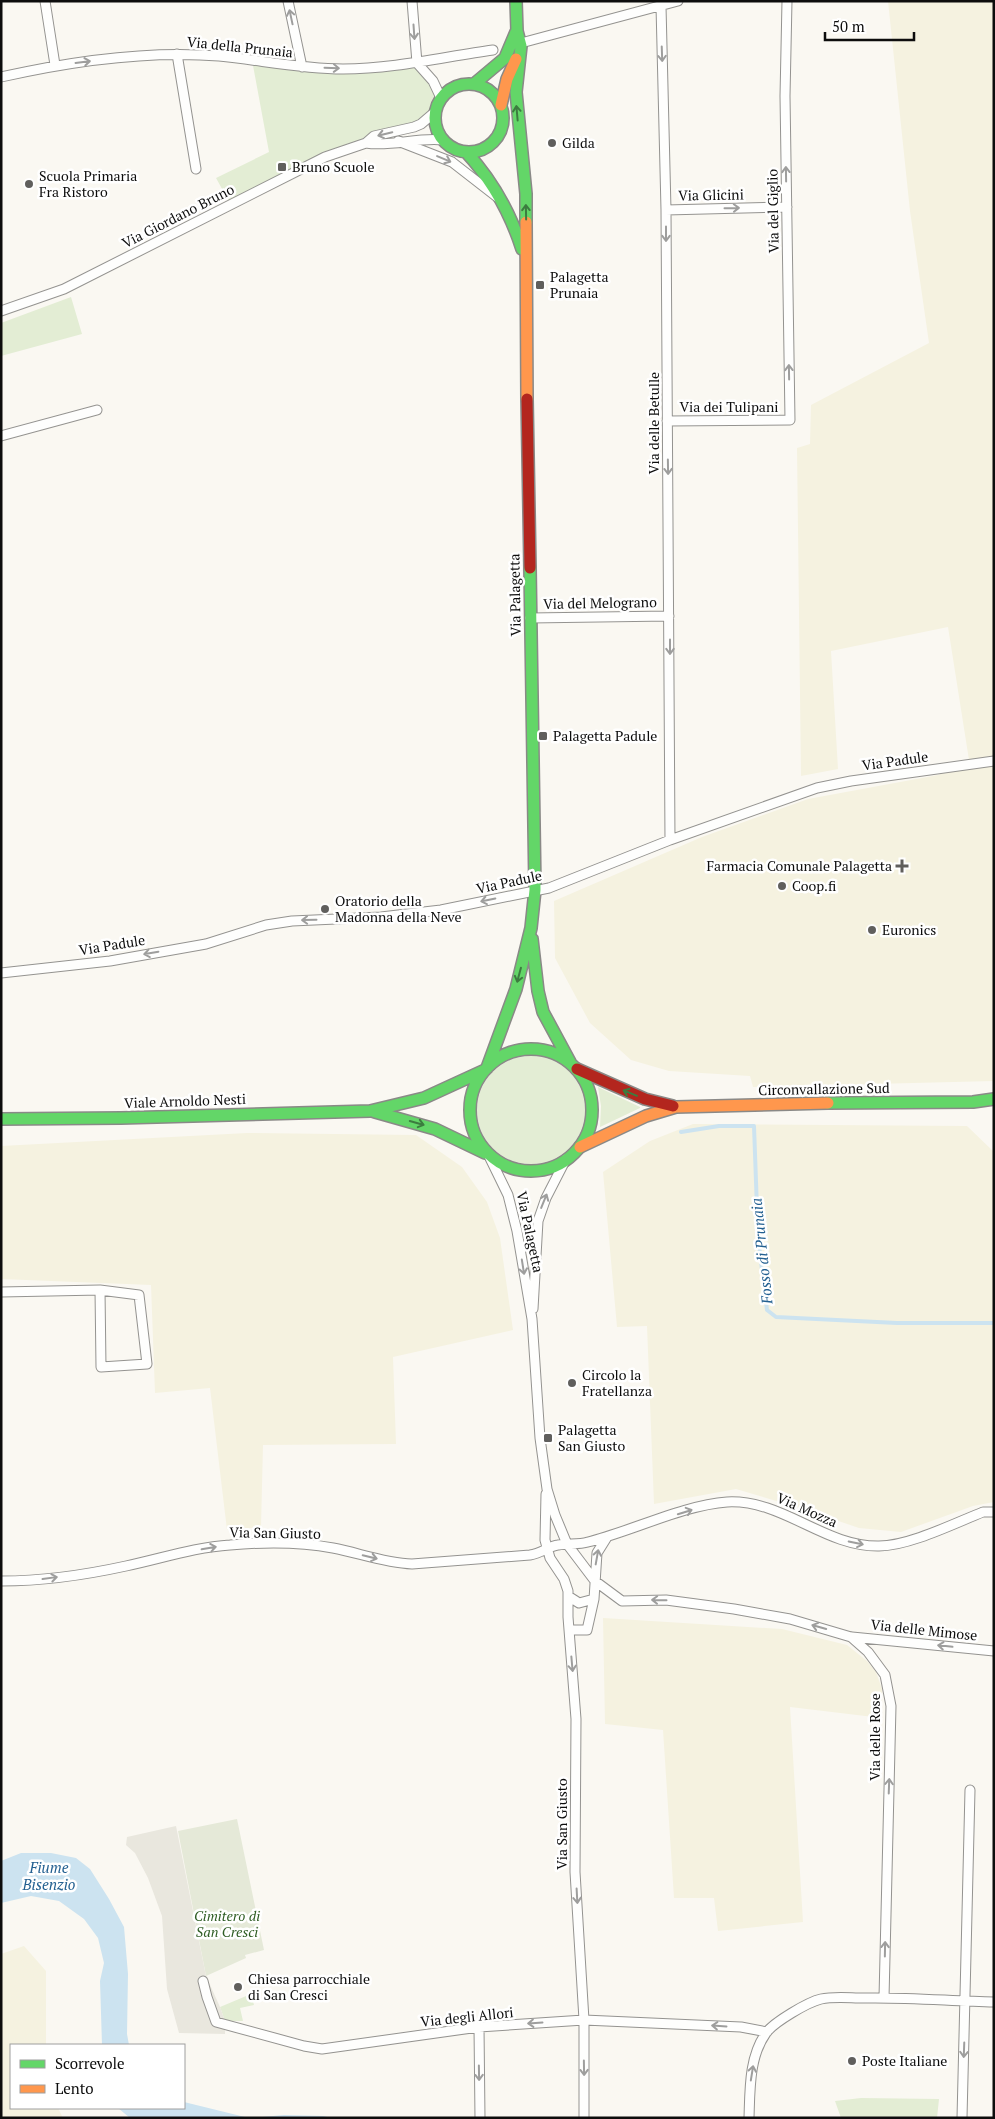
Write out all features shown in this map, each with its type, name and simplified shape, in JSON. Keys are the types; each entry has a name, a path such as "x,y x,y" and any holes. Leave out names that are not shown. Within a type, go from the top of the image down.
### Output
{"street":[{"path":"45,1 54,65"},
{"path":"288,1 302,67"},
{"path":"412,1 417,63 433,81 441,98 435,112 436,127 443,140"},
{"name":"Via Palagetta","path":"516,1 517,31 521,47 516,92 526,194 525,261 535,890 531,928 511,1003 486,1069 475,1085 469,1107 473,1130 488,1154 510,1202 532,1319 540,1438 547,1489 545,1535 548,1550"},
{"path":"521,47 640,6 661,6 678,1"},
{"name":"Via del Giglio","path":"786,1 790,420"},
{"name":"Via delle Betulle","path":"661,6 666,210 670,840"},
{"name":"Via Palagetta","path":"441,98 457,86 474,84 503,62 509,54 517,31"},
{"name":"Via Palagetta","path":"521,47 507,79 501,105 502,124 523,161"},
{"name":"Via della Prunaia","path":"1,77 54,65 177,54 218,56 302,67 344,69 417,63 431,59 493,50"},
{"path":"177,54 196,168"},
{"path":"474,84 490,91 501,105"},
{"name":"Via Giordano Bruno","path":"1,311 64,289 325,157 366,142 374,136 422,124 435,112"},
{"path":"466,152 482,149 489,144 495,139 502,124"},
{"name":"Via Giordano Bruno","path":"366,142 377,145 424,139 443,140"},
{"name":"Via Palagetta","path":"443,140 454,148 466,152 485,173 506,206 525,261"},
{"name":"Via Giordano Bruno","path":"398,141 452,162 506,206"},
{"name":"Via Glicini","path":"666,210 787,208"},
{"path":"1,436 97,410"},
{"name":"Via dei Tulipani","path":"667,421 790,420"},
{"name":"Via del Melograno","path":"530,618 669,616"},
{"name":"Via Padule","path":"1,973 110,960 206,944 246,930 275,923 381,917 441,910 535,890 562,884 670,840 817,788 851,781 994,761"},
{"name":"Via Palagetta","path":"488,1154 503,1165 525,1170 544,1169 566,1159 580,1147 588,1134 592,1121 593,1106 587,1086 543,1012 538,991 531,928"},
{"name":"Via Palagetta","path":"486,1069 507,1054 529,1049 551,1052 574,1066"},
{"name":"Circonvallazione Sud","path":"574,1066 645,1099 676,1107"},
{"name":"Viale Arnoldo Nesti","path":"1,1119 121,1118 370,1111 424,1098 486,1069"},
{"name":"Circonvallazione Sud","path":"580,1147 646,1116 676,1107 786,1103 973,1102 994,1099"},
{"name":"Circonvallazione Sud","path":"973,1102 994,1105"},
{"name":"Viale Arnoldo Nesti","path":"370,1111 435,1129 454,1136 488,1154"},
{"name":"Via Palagetta","path":"532,1319 538,1221 546,1198 566,1159"},
{"path":"1,1292 100,1290 139,1295 147,1364 101,1367 100,1290"},
{"name":"Via Palagetta","path":"547,1489 566,1544"},
{"name":"Via Mozza","path":"566,1544 581,1544 705,1506 737,1502 779,1511 841,1540 882,1546 911,1539 984,1512 994,1511"},
{"path":"569,1630 587,1630 594,1599 598,1553 607,1536"},
{"name":"Via San Giusto","path":"1,1582 27,1581 118,1568 168,1556 229,1545 295,1544 332,1548 398,1563 412,1564 534,1554 548,1550 556,1545 566,1544"},
{"path":"566,1544 595,1581"},
{"name":"Via San Giusto","path":"548,1550 566,1582 576,1719 575,1872 584,2020 584,2118"},
{"name":"Via delle Rose","path":"595,1581 624,1602 666,1600 734,1609 790,1619 851,1637 868,1652 885,1675 890,1700 884,1998"},
{"path":"568,1596 578,1603 594,1599"},
{"name":"Via delle Mimose","path":"851,1637 994,1652"},
{"path":"962,2118 970,1790"},
{"name":"Via degli Allori","path":"203,1981 216,2022 304,2046 322,2049 479,2028 584,2020 722,2026 767,2032"},
{"path":"749,2118 750,2083 754,2060 767,2032 802,2008 820,1999 884,1998 994,2002"},
{"path":"479,2028 480,2118"}],"shaded area":[{"path":"888,1 994,1 994,1081 753,1087 750,1076 669,1071 631,1060 590,1023 555,958 554,901 702,837 808,799 938,775 969,760 948,627 831,651 838,769 801,776 797,448 810,444 811,405 929,343 910,211"},
{"path":"693,1124 967,1126 994,1152 994,1502 973,1506 901,1532 859,1528 736,1489 654,1504 647,1326 617,1327 603,1172 650,1141"},
{"path":"247,1133 416,1135 462,1167 487,1202 500,1238 513,1330 393,1357 396,1444 263,1445 261,1527 227,1530 210,1388 155,1393 151,1285 1,1279 1,1146"},
{"path":"603,1618 782,1629 847,1645 867,1661 876,1672 882,1689 882,1718 790,1707 803,1922 718,1931 714,1898 674,1898 663,1730 605,1724"},
{"path":"176,1826 206,1976 225,2021 225,2034 179,2033 167,1989 162,1916 148,1878 135,1853 126,1845 127,1837"},
{"path":"24,1946 46,1971 46,2044 10,2044 10,2109 58,2109 63,2118 1,2118 1,1954"}],"green space":[{"path":"252,60 302,67 417,63 441,98 435,112 429,118 381,134 231,205 216,178 269,152"},
{"path":"71,297 82,334 1,356 1,323"},
{"path":"531,1056 561,1065 569,1072 576,1080 585,1110 576,1140 569,1148 561,1155 531,1164 501,1155 493,1148 486,1140 477,1110 486,1080 493,1072 501,1065"},
{"path":"598,1087 640,1108 600,1127 601,1106"},
{"name":"Cimitero di San Cresci","path":"237,1819 264,1950 245,1955 246,1958 206,1976 178,1831"},
{"path":"251,1994 254,2005 240,2008 243,2021 225,2021 220,2007"},
{"path":"861,2098 939,2099 937,2118 841,2118 835,2101"}],"water":[{"name":"Fiume Bisenzio","path":"21,1853 51,1853 76,1858 90,1869 124,1927 128,1974 127,2034 129,2044 102,2044 100,1981 104,1963 98,1938 84,1919 59,1901 31,1896 1,1903 1,1861"},
{"path":"185,2102 249,2118 130,2118 119,2109 185,2109"},
{"path":"284,2115 323,2116 332,2118 252,2118"}],"waterway":[{"name":"Fosso di Prunaia","path":"681,1132 719,1126 754,1126 758,1237 767,1310 776,1317 897,1323 994,1323"}],"traffic: fast":[{"path":"516,1 517,31 521,46 516,92 526,194 526,222"},
{"path":"474,84 505,58 516,32"},
{"path":"469,84 482,87 493,94 500,105 503,118 500,131 493,142 482,149 469,152 456,149 445,142 438,131 435,118 438,105 445,94 456,87 469,84"},
{"path":"466,152 476,163 500,198 512,222 522,249"},
{"path":"487,1068 516,989 531,928 535,890 530,568"},
{"path":"532,939 538,991 543,1012 570,1062"},
{"path":"531,1049 543,1050 554,1054 565,1059 574,1067 582,1076 587,1087 591,1098 592,1110 591,1122 587,1133 582,1144 574,1153 565,1161 554,1166 543,1170 531,1171 519,1170 508,1166 497,1161 488,1153 480,1144 475,1133 471,1122 470,1110 471,1098 475,1087 480,1076 488,1067 497,1059 508,1054 519,1050 531,1049"},
{"path":"1,1119 121,1118 370,1111 424,1098 485,1070"},
{"path":"828,1103 973,1102 994,1099"},
{"path":"375,1112 435,1129 485,1153"}],"traffic: slow":[{"path":"501,105 507,79 516,59"},
{"path":"526,222 527,399"},
{"path":"580,1147 646,1116 676,1107 828,1103"}],"traffic: jam":[{"path":"527,399 530,568"},
{"path":"577,1069 645,1099 673,1106"}],"place":[{"name":"Gilda","path":"552,143"},
{"name":"Bruno Scuole","path":"282,167"},
{"name":"Scuola Primaria Fra Ristoro","path":"29,184"},
{"name":"Palagetta Prunaia","path":"540,285"},
{"name":"Palagetta Padule","path":"543,736"},
{"name":"Farmacia Comunale Palagetta","path":"902,866"},
{"name":"Coop.fi","path":"782,886"},
{"name":"Oratorio della Madonna della Neve","path":"325,909"},
{"name":"Euronics","path":"872,930"},
{"name":"Circolo la Fratellanza","path":"572,1383"},
{"name":"Palagetta San Giusto","path":"548,1438"},
{"name":"Chiesa parrocchiale di San Cresci","path":"238,1987"},
{"name":"Poste Italiane","path":"852,2061"}]}
